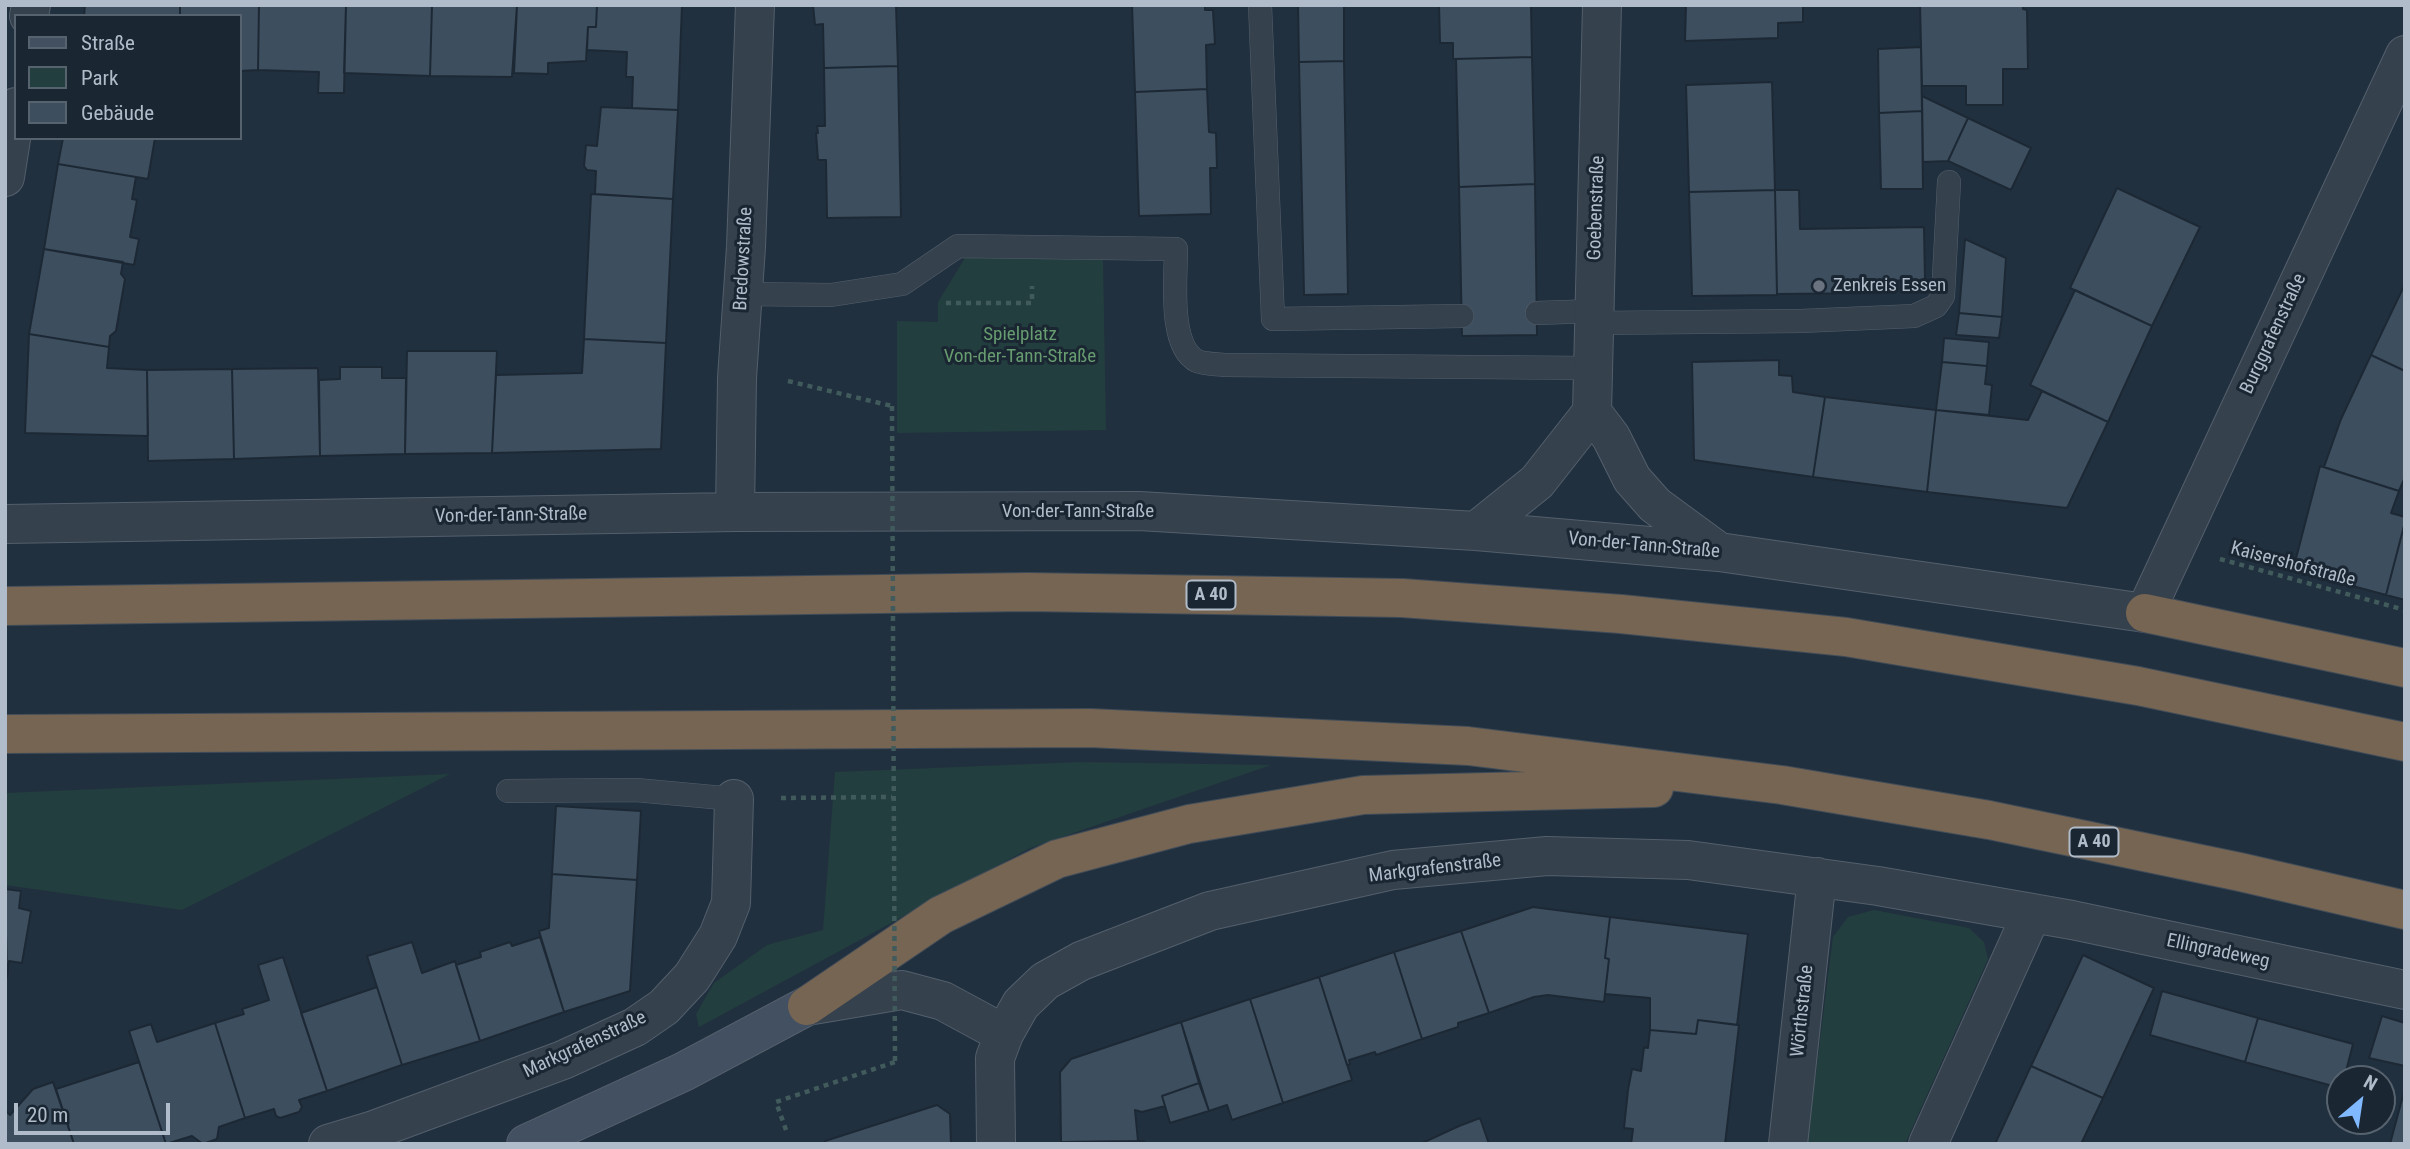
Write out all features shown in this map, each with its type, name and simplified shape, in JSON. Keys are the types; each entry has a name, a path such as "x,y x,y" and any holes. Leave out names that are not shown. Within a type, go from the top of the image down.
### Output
{"highway":[{"name":"A 40","path":"5,606 1027,592 1402,598 1621,614 1846,636 2138,686 2405,742"},
{"path":"2145,613 2405,668"},
{"name":"A 40","path":"5,734 1090,728 1468,746 1782,785 2002,823 2240,872 2405,910"},
{"path":"807,1006 941,915 1057,859 1189,824 1363,795 1782,785"}],"main road":[{"path":"526,1144 683,1072 807,1006"}],"street":[{"name":"Bredowstraße","path":"735,512 737,378 755,5"},
{"name":"Goebenstraße","path":"1592,412 1602,5"},
{"name":"Burggrafenstraße","path":"2145,613 2405,55"},
{"path":"5,177 14,120"},
{"path":"1476,531 1536,482 1592,412 1611,437 1632,479 1655,505 1719,552"},
{"name":"Von-der-Tann-Straße","path":"5,524 735,512 1139,511 1476,531 1719,552 2145,613"},
{"name":"Markgrafenstraße","path":"328,1144 371,1131 563,1060 635,1027 664,1007 699,967 718,936 731,903 734,799"},
{"name":"Markgrafenstraße","path":"996,1144 995,1058 1004,1034 1021,1004 1045,981 1081,961 1210,911 1393,870 1546,856 1688,860 1878,886 2032,913"},
{"name":"Wörthstraße","path":"1788,1144 1817,877"},
{"path":"1928,1144 2032,913"},
{"name":"Ellingradeweg","path":"2032,913 2405,990"},
{"path":"807,1006 902,990 943,1001 1004,1034"}],"lane":[{"path":"1260,5 1273,319 1462,316"},
{"path":"1537,313 1594,317 1801,321 1914,316 1936,306 1943,296 1949,182"},
{"path":"742,294 831,295 902,284 958,246 1175,249 1176,315 1180,343 1196,360 1224,365 1593,368"},
{"path":"508,791 636,790 734,799"}],"path":[{"path":"902,284 927,303 1032,303 1032,272 1048,261 1048,248"},
{"path":"786,1130 776,1102 895,1062 891,406 788,381"},
{"name":"Kaisershofstraße","path":"2175,546 2405,610"},
{"path":"795,798 892,797"}],"green space":[{"name":"Spielplatz Von-der-Tann-Straße","path":"965,258 1103,259 1106,430 897,433 897,321 938,322 938,302"},
{"path":"1080,762 1271,765 1030,848 699,1027 696,1014 714,983 767,945 823,930 835,772"},
{"path":"450,774 182,910 5,885 5,793"},
{"path":"1874,910 1969,928 1984,942 1988,959 1905,1144 1807,1144 1833,937 1848,917"}],"building":[{"path":"85,5 180,5 180,14 84,14"},
{"path":"180,5 259,5 258,70 242,71 242,14 180,14"},
{"path":"259,5 346,5 344,93 318,93 319,72 258,70"},
{"path":"346,5 432,5 430,76 344,73"},
{"path":"432,5 517,5 512,77 430,76"},
{"path":"517,5 597,5 596,27 588,27 586,61 548,63 548,74 514,73"},
{"path":"597,5 682,5 678,110 632,108 633,77 626,77 627,52 587,50 588,27 596,27"},
{"path":"813,5 896,5 898,66 824,68 823,24 815,25"},
{"path":"1132,5 1205,5 1205,10 1213,10 1215,44 1206,45 1207,89 1135,92"},
{"path":"1298,5 1344,5 1344,61 1299,62"},
{"path":"1439,5 1531,5 1532,57 1453,59 1453,43 1440,43"},
{"path":"1686,5 1803,5 1803,22 1778,23 1778,38 1685,41"},
{"path":"1920,5 2023,5 2023,9 2027,10 2028,69 2003,69 2003,105 1966,105 1966,86 1922,86"},
{"path":"1921,47 1922,111 1879,113 1878,49"},
{"path":"1532,57 1535,184 1459,187 1456,59"},
{"path":"1344,61 1348,294 1304,295 1299,62"},
{"path":"898,66 901,217 827,218 826,160 818,160 816,133 817,126 825,126 824,68"},
{"path":"1772,82 1775,190 1689,192 1686,85"},
{"path":"1207,89 1209,132 1216,133 1217,168 1210,168 1211,214 1139,216 1135,92"},
{"path":"1922,96 1968,118 1948,161 1923,162"},
{"path":"601,107 678,110 673,199 595,194 596,171 587,170 584,166 586,145 597,146"},
{"path":"1922,111 1923,189 1881,189 1879,113"},
{"path":"1968,118 2031,148 2011,190 1948,161"},
{"path":"63,140 155,140 148,179 58,164"},
{"path":"58,164 136,177 132,199 137,200 130,237 139,239 134,265 44,249"},
{"path":"1535,184 1537,335 1462,336 1459,187"},
{"path":"2117,188 2200,227 2152,326 2070,288"},
{"path":"1775,190 1799,190 1800,229 1924,227 1925,280 1880,281 1881,293 1777,294"},
{"path":"1775,190 1777,295 1692,296 1689,192"},
{"path":"591,194 673,199 666,343 584,339"},
{"path":"1965,239 2006,258 2002,317 1959,313"},
{"path":"44,249 123,262 121,274 125,279 116,331 110,336 109,347 29,334"},
{"path":"2405,284 2405,371 2371,355"},
{"path":"2075,290 2152,326 2108,422 2030,385"},
{"path":"1959,313 2002,317 1999,338 1956,335"},
{"path":"29,334 109,347 107,368 147,370 148,436 25,433"},
{"path":"1944,338 1989,342 1987,366 1942,362"},
{"path":"584,339 666,343 661,449 492,453 496,375 582,373"},
{"path":"407,351 497,351 492,453 405,454"},
{"path":"2371,355 2405,371 2405,477 2399,491 2324,467 2341,419"},
{"path":"1779,360 1779,375 1792,376 1793,392 1825,397 1813,477 1694,460 1692,362"},
{"path":"1942,362 1987,366 1985,384 1992,385 1989,415 1936,410"},
{"path":"340,367 382,367 382,378 406,378 405,454 320,456 319,380 340,379"},
{"path":"318,368 320,456 234,459 232,369"},
{"path":"232,369 234,459 148,461 147,370"},
{"path":"2042,391 2108,422 2067,508 1927,492 1936,410 2028,420"},
{"path":"1825,397 1936,410 1927,492 1813,477"},
{"path":"2320,466 2399,491 2391,513 2405,517 2405,522 2386,595 2293,570"},
{"path":"2405,522 2405,600 2386,595"},
{"path":"556,806 641,811 637,880 552,874"},
{"path":"552,874 637,880 630,991 564,1012 539,931 549,928"},
{"path":"5,889 21,891 19,908 31,911 22,963 9,961 7,978"},
{"path":"1533,907 1610,917 1605,958 1609,959 1604,1002 1548,995 1534,997 1489,1013 1461,931"},
{"path":"1610,917 1748,934 1737,1025 1698,1020 1696,1034 1650,1030 1650,998 1605,994 1609,959 1605,958"},
{"path":"1461,931 1489,1013 1422,1039 1394,952"},
{"path":"540,937 564,1012 480,1041 456,965 481,957 480,952 510,942 512,946"},
{"path":"412,942 422,973 455,961 480,1041 402,1065 367,956"},
{"path":"1394,952 1422,1039 1376,1055 1375,1052 1349,1060 1350,1064 1347,1065 1319,977"},
{"path":"2083,955 2154,988 2103,1098 2031,1066"},
{"path":"283,957 327,1091 299,1100 302,1107 299,1112 280,1118 276,1116 274,1109 245,1118 215,1023 244,1014 242,1009 269,1000 258,965"},
{"path":"1319,977 1352,1080 1283,1103 1250,999"},
{"path":"377,987 402,1065 327,1091 301,1013"},
{"path":"2162,991 2258,1018 2245,1062 2150,1035"},
{"path":"1250,999 1283,1103 1232,1120 1227,1105 1209,1111 1181,1022"},
{"path":"2382,1016 2405,1023 2405,1066 2369,1058"},
{"path":"2258,1018 2353,1044 2348,1065 2326,1065 2326,1084 2245,1062"},
{"path":"1698,1020 1739,1025 1725,1144 1631,1144 1633,1129 1624,1128 1628,1090 1632,1069 1641,1071 1644,1047 1648,1048 1650,1030 1696,1034"},
{"path":"1181,1022 1199,1083 1162,1096 1165,1106 1142,1112 1135,1110 1138,1141 1061,1142 1060,1072 1071,1059"},
{"path":"215,1023 245,1118 219,1127 217,1139 203,1144 192,1136 166,1144 129,1031 151,1024 157,1042"},
{"path":"139,1062 166,1144 74,1144 56,1089"},
{"path":"2031,1066 2103,1098 2081,1144 1995,1144"},
{"path":"53,1082 74,1144 5,1144 5,1110 10,1115 33,1089"},
{"path":"1199,1083 1209,1111 1170,1123 1162,1096"},
{"path":"2405,1088 2405,1144 2390,1144 2392,1135 2396,1135 2396,1122"},
{"path":"937,1105 950,1114 951,1144 825,1144 825,1141"},
{"path":"1480,1118 1489,1144 1420,1144 1459,1126"},
{"path":"1144,1141 1144,1144 1061,1144 1061,1142"}],"place":[{"name":"Zenkreis Essen","path":"1819,286"}]}
